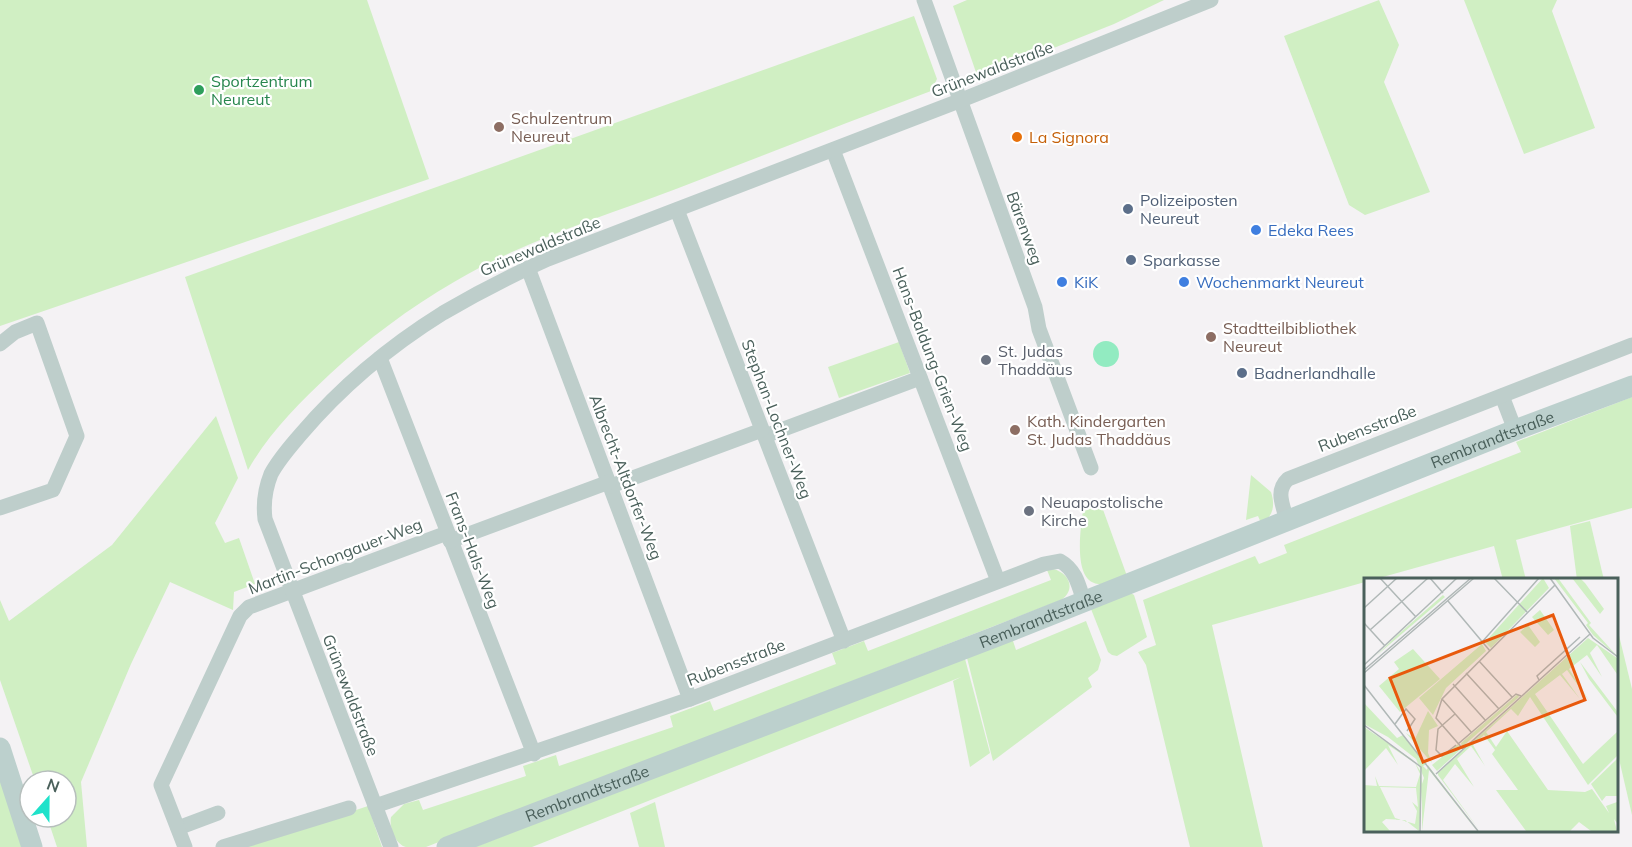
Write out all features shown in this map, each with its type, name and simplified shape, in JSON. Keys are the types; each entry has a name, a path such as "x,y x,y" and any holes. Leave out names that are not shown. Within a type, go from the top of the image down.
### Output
{"street":[{"name":"Bärenweg","path":"924,0 1035,307 1039,329 1091,468"},
{"name":"Grünewaldstraße","path":"391,847 265,519 263,507 267,484 278,463 313,420 380,358 442,314 486,288 528,268 959,101 1210,0"},
{"name":"Hans-Baldung-Grien-Weg","path":"833,150 998,580"},
{"name":"Stephan-Lochner-Weg","path":"677,210 844,641"},
{"name":"Albrecht-Altdorfer-Weg","path":"528,268 690,699"},
{"path":"0,344 15,332 38,323 77,436 53,490 0,508"},
{"name":"Rubensstraße","path":"1287,521 1280,488 1288,479 1632,345"},
{"name":"Frans-Hals-Weg","path":"380,358 534,753"},
{"name":"Martin-Schongauer-Weg","path":"185,847 161,785 240,616 249,607 448,537 764,433 920,378"},
{"name":"Rembrandtstraße","path":"447,847 1084,602 1515,430 1632,386"},
{"path":"1502,396 1515,430"},
{"name":"Rubensstraße","path":"375,806 690,699 1044,564 1060,561 1075,574 1084,602"},
{"path":"0,748 33,847"},
{"path":"223,847 349,808"},
{"path":"178,828 218,813"}],"shaded area":[{"name":"Sportzentrum Neureut","path":"0,0 367,0 429,179 0,326"},
{"path":"967,0 1164,0 1114,24 978,78 953,6"},
{"path":"1379,0 1399,45 1384,82 1430,192 1365,215 1349,205 1284,36"},
{"path":"1464,0 1557,0 1552,11 1595,128 1524,154"},
{"path":"914,16 937,79 931,91 563,231 480,267 405,313 344,361 285,419 265,443 248,470 185,277"},
{"path":"1106,341 1115,345 1119,354 1115,363 1106,367 1097,363 1093,354 1097,345"},
{"path":"899,342 910,373 839,398 828,367"},
{"path":"1632,397 1632,508 1516,540 1526,578 1502,578 1494,546 1379,578 1364,578 1364,582 1212,625 1263,847 1190,847 1146,665 1138,652 1156,645 1143,600 1255,556 1259,564 1287,553 1284,545 1521,452 1516,442"},
{"path":"216,416 238,478 215,523 225,543 239,538 255,584 234,592 233,610 170,582 131,664 81,782 87,847 57,847 51,829 78,829 78,769 31,769 0,680 0,600 9,621 112,545"},
{"path":"1251,475 1271,492 1273,506 1271,514 1261,523 1258,516 1246,520"},
{"path":"1101,504 1127,576 1109,583 1098,584 1090,581 1084,574 1080,552 1083,510"},
{"path":"1590,521 1604,578 1577,578 1570,526"},
{"path":"1053,569 1064,574 1069,582 1068,592 1061,600 426,847 406,847 394,835 391,817 404,804 419,800 423,810 526,776 523,766 556,755 559,766 673,727 670,716 710,701 714,711 836,664 832,653 864,641 868,651 1051,580 1047,570"},
{"path":"1129,592 1134,595 1147,637 1117,656 1112,655 1108,652 1091,609"},
{"path":"1086,621 1101,660 1098,670 1088,678 1092,687 993,761 966,654 1012,638 1016,650"},
{"path":"1617,627 1632,689 1632,815 1617,750"},
{"path":"964,655 990,753 970,767 953,681 961,677 532,847 475,847"},
{"path":"0,774 22,847 0,847"},
{"path":"655,802 665,847 639,847 630,813"},
{"path":"368,806 382,847 246,847"}],"place":[{"name":"Sportzentrum Neureut","path":"199,90"},
{"name":"Schulzentrum Neureut","path":"499,127"},
{"name":"La Signora","path":"1017,137"},
{"name":"Polizeiposten Neureut","path":"1128,209"},
{"name":"Edeka Rees","path":"1256,230"},
{"name":"Sparkasse","path":"1131,260"},
{"name":"KiK","path":"1062,282"},
{"name":"Wochenmarkt Neureut","path":"1184,282"},
{"name":"Stadtteilbibliothek Neureut","path":"1211,337"},
{"name":"St. Judas Thaddäus","path":"986,360"},
{"name":"Badnerlandhalle","path":"1242,373"},
{"name":"Kath. Kindergarten St. Judas Thaddäus","path":"1015,430"},
{"name":"Neuapostolische Kirche","path":"1029,511"}]}
